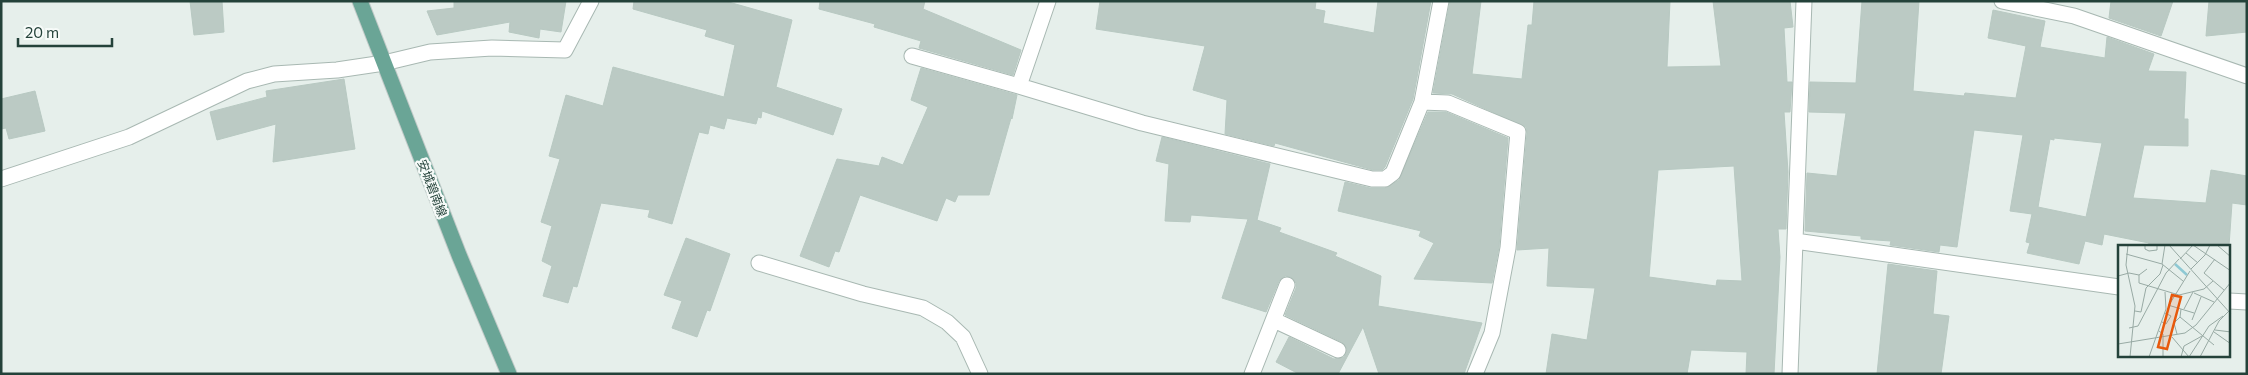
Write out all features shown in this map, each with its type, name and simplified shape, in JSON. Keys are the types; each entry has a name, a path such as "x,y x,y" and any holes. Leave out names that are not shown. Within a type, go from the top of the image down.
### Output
{"main road":[{"name":"安城碧南線","path":"360,1 459,255 509,374"}],"street":[{"path":"1,179 130,137 248,82 274,74 337,70 430,52 492,48 565,50 591,1"},
{"path":"1019,86 1048,1"},
{"path":"912,56 1142,123 1372,179 1385,179 1393,173 1422,102 1441,1"},
{"path":"1790,374 1804,1"},
{"path":"2002,1 2074,16 2247,76"},
{"path":"1422,102 1448,103 1518,132 1508,248 1492,333 1475,374"},
{"path":"1795,241 2118,287"},
{"path":"759,262 863,294 923,308 947,322 963,337 980,374"},
{"path":"1252,374 1287,285"},
{"path":"2230,301 2247,302"},
{"path":"1274,320 1338,350"}],"building":[{"path":"190,1 222,1 224,32 194,35"},
{"path":"454,1 566,1 561,32 540,29 539,38 509,32 510,22 437,35 427,11 454,8"},
{"path":"634,1 725,1 792,20 776,87 842,109 833,135 762,111 761,118 758,117 756,124 727,118 724,129 710,125 708,134 699,132 672,224 648,217 650,210 601,203 577,287 573,286 568,303 543,296 552,266 542,261 552,226 541,222 560,159 549,156 566,95 603,106 613,67 724,97 735,45 705,36 707,30 633,9"},
{"path":"820,1 925,1 923,9 1021,50 1013,75 919,48 921,41 874,27 875,24 819,9"},
{"path":"1100,1 1316,1 1315,9 1325,11 1323,23 1374,33 1378,1 1431,1 1413,99 1385,167 1382,170 1373,170 1275,143 1274,146 1225,134 1227,100 1193,90 1205,46 1096,29"},
{"path":"1450,1 1481,1 1472,74 1522,79 1528,25 1532,25 1534,1 1670,1 1667,67 1721,66 1713,1 1790,1 1793,27 1784,28 1787,82 1792,82 1790,112 1784,112 1788,172 1786,229 1778,229 1780,257 1774,374 1746,374 1747,352 1691,350 1687,374 1546,374 1552,334 1587,340 1595,288 1547,286 1549,248 1517,250 1526,127 1452,94 1433,93","holes":["1734,166 1742,281 1717,280 1716,286 1649,277 1658,170"]},
{"path":"1862,1 1919,1 1913,91 1964,96 1965,93 2016,98 2026,46 1988,38 1993,10 2045,21 2040,47 2105,58 2107,37 2154,54 2148,71 2186,72 2184,119 2188,119 2188,146 2144,145 2133,198 2206,203 2211,170 2247,176 2247,205 2232,203 2229,245 2148,245 2149,243 2104,234 2102,245 2085,241 2079,264 2027,253 2030,243 2026,242 2032,214 2010,211 2023,135 1974,130 1957,247 1940,245 1939,252 1890,245 1891,241 1861,239 1861,236 1805,231 1807,173 1837,176 1846,113 1809,112 1810,82 1856,83","holes":["2050,139 2102,143 2086,217 2038,207"]},
{"path":"2111,1 2173,1 2161,36 2109,18"},
{"path":"2209,1 2247,1 2247,32 2206,36"},
{"path":"921,68 1017,95 1012,119 989,195 958,195 955,202 946,198 937,221 860,195 839,252 835,251 829,267 800,256 837,159 879,166 882,157 903,165 928,107 911,100"},
{"path":"344,79 355,149 273,162 276,124 217,140 210,112 267,97 266,91"},
{"path":"35,91 45,131 9,139 6,128 1,129 1,99"},
{"path":"1428,112 1446,112 1508,138 1499,247 1492,283 1414,279 1434,243 1419,236 1421,231 1338,211 1345,182 1370,188 1385,188 1399,180"},
{"path":"1162,137 1270,164 1257,220 1281,228 1279,232 1337,253 1335,256 1381,276 1378,306 1482,323 1464,374 1379,374 1363,327 1338,374 1299,374 1276,362 1289,337 1334,359 1344,357 1347,349 1342,342 1285,315 1296,288 1296,283 1291,277 1285,276 1279,281 1266,312 1222,298 1248,219 1191,215 1190,222 1165,221 1169,164 1156,161"},
{"path":"686,238 730,254 710,311 707,310 697,337 672,328 682,301 664,295"},
{"path":"1888,264 1937,271 1933,314 1949,316 1941,374 1877,374"}]}
